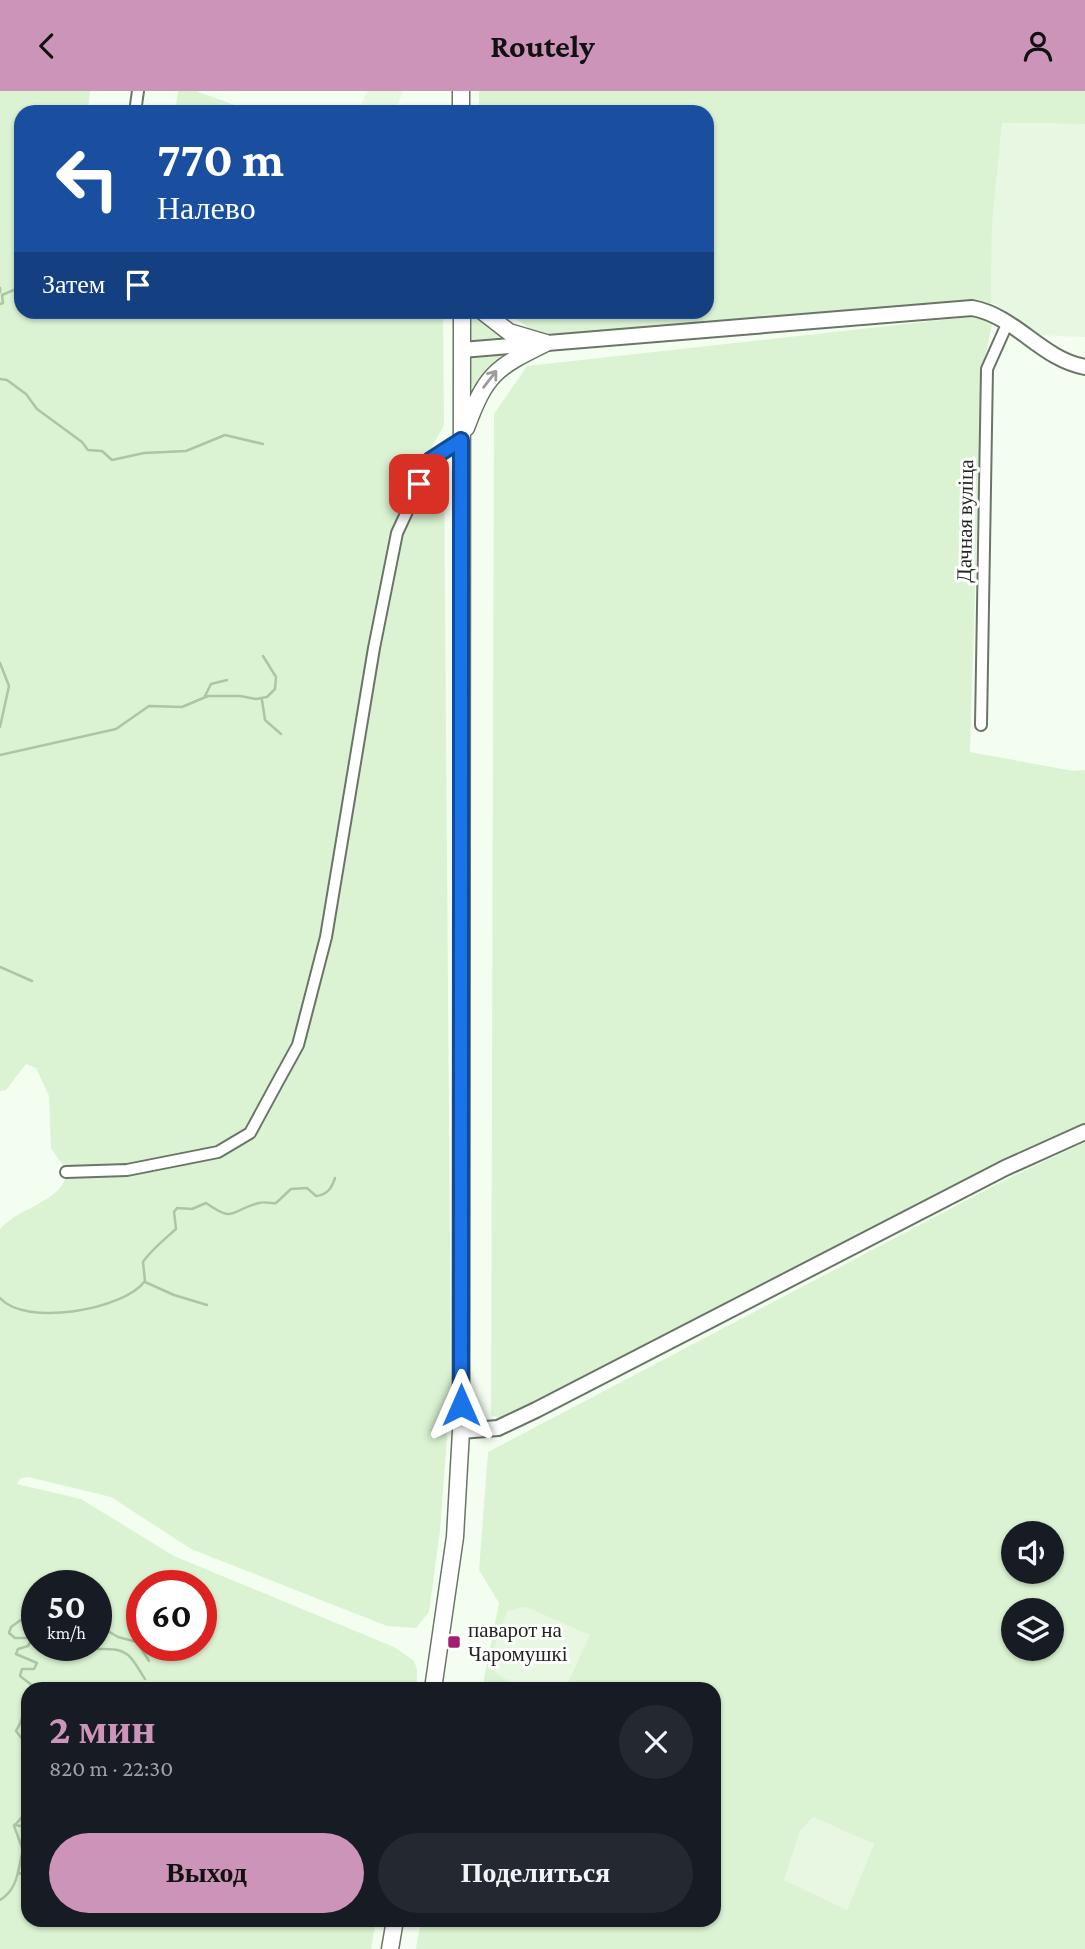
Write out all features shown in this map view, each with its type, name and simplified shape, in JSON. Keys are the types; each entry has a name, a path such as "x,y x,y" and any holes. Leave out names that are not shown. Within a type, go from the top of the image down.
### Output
{"main road":[{"path":"434,1682 454,1537 461,1431 462,319"},
{"path":"492,319 509,332 546,343"},
{"path":"461,440 478,396 493,374 503,364 546,343"},
{"path":"390,1949 394,1927"}],"street":[{"path":"462,350 959,307 981,309 1008,321 1054,357 1085,367"},
{"name":"Дачная вуліца","path":"981,725 988,369 1008,321"},
{"path":"65,1172 127,1170 218,1152 250,1133 298,1045 326,937 374,648 397,533 430,460 461,440"},
{"path":"461,1431 498,1428 536,1410 1005,1168 1085,1132"}],"shaded area":[{"path":"0,91 90,91 89,105 14,105 14,319 443,319 444,425 425,460 444,466 451,1384 440,1531 429,1612 416,1628 387,1626 191,1549 111,1497 28,1477 21,1478 17,1484 81,1499 174,1556 208,1570 126,1570 126,1661 217,1661 217,1574 394,1647 413,1660 417,1668 417,1682 21,1682 21,1927 375,1927 371,1949 0,1949 0,1229 8,1221 50,1197 64,1181 67,1171 51,1148 49,1096 36,1068 26,1064 6,1090 0,1091"},
{"path":"178,91 196,91 235,105 176,105"},
{"path":"367,91 403,91 398,105 361,105"},
{"path":"479,91 1085,91 1085,124 1002,123 992,226 991,303 962,303 541,337 517,319 714,319 714,105 479,105"},
{"path":"1002,123 1085,124 1085,337 1035,335 991,303 992,226"},
{"path":"977,316 993,321 982,369 970,752 1073,771 1085,770 1085,1125 504,1419 491,1415 494,414 527,366"},
{"path":"472,319 484,319 513,340 471,343"},
{"path":"508,355 474,392 472,393 471,358"},
{"path":"1085,1142 1085,1949 416,1949 420,1927 721,1927 721,1682 568,1682 590,1635 526,1607 507,1611 488,1667 510,1682 483,1682 499,1603 479,1570 488,1452 1007,1179","holes":["813,1817 874,1844 847,1910 784,1880 800,1831"]},
{"path":"526,1607 591,1635 568,1682 510,1682 488,1667 507,1610"},
{"path":"813,1817 874,1844 847,1910 784,1880 800,1831"}],"waterway":[{"path":"0,304 3,303 2,295 14,290"},
{"path":"0,379 7,380 26,394 37,409 82,442 88,450 102,451 112,460 144,453 186,451 225,435 263,444"},
{"path":"0,755 116,729 149,706 182,707 208,696 256,699 267,697 275,689 276,677 263,656"},
{"path":"0,663 9,686 0,727"},
{"path":"205,696 211,684 227,680"},
{"path":"262,700 265,720 281,734"},
{"path":"0,967 32,981"},
{"path":"0,1298 13,1307 30,1312 51,1313 96,1307 117,1300 145,1281 143,1262 176,1229 174,1212 177,1208 192,1209 206,1203 228,1214 263,1202 276,1203 291,1189 307,1188 316,1196 324,1194 335,1178"},
{"path":"145,1282 174,1295 207,1305"},
{"path":"21,1620 11,1627 9,1633 15,1638 21,1638"},
{"path":"112,1633 126,1639"},
{"path":"21,1648 16,1654 21,1656"},
{"path":"112,1650 128,1655 145,1679"},
{"path":"28,1682 20,1676 22,1669 34,1669 37,1663 32,1661"},
{"path":"21,1720 16,1731 21,1738"},
{"path":"21,1818 14,1826 21,1845"},
{"path":"14,1825 21,1826"},
{"path":"0,1900 11,1890 21,1859"}],"place":[{"name":"паварот на Чаромушкі","path":"454,1642"}],"route":[{"path":"419,484 430,460 461,440 461,1405"}]}
